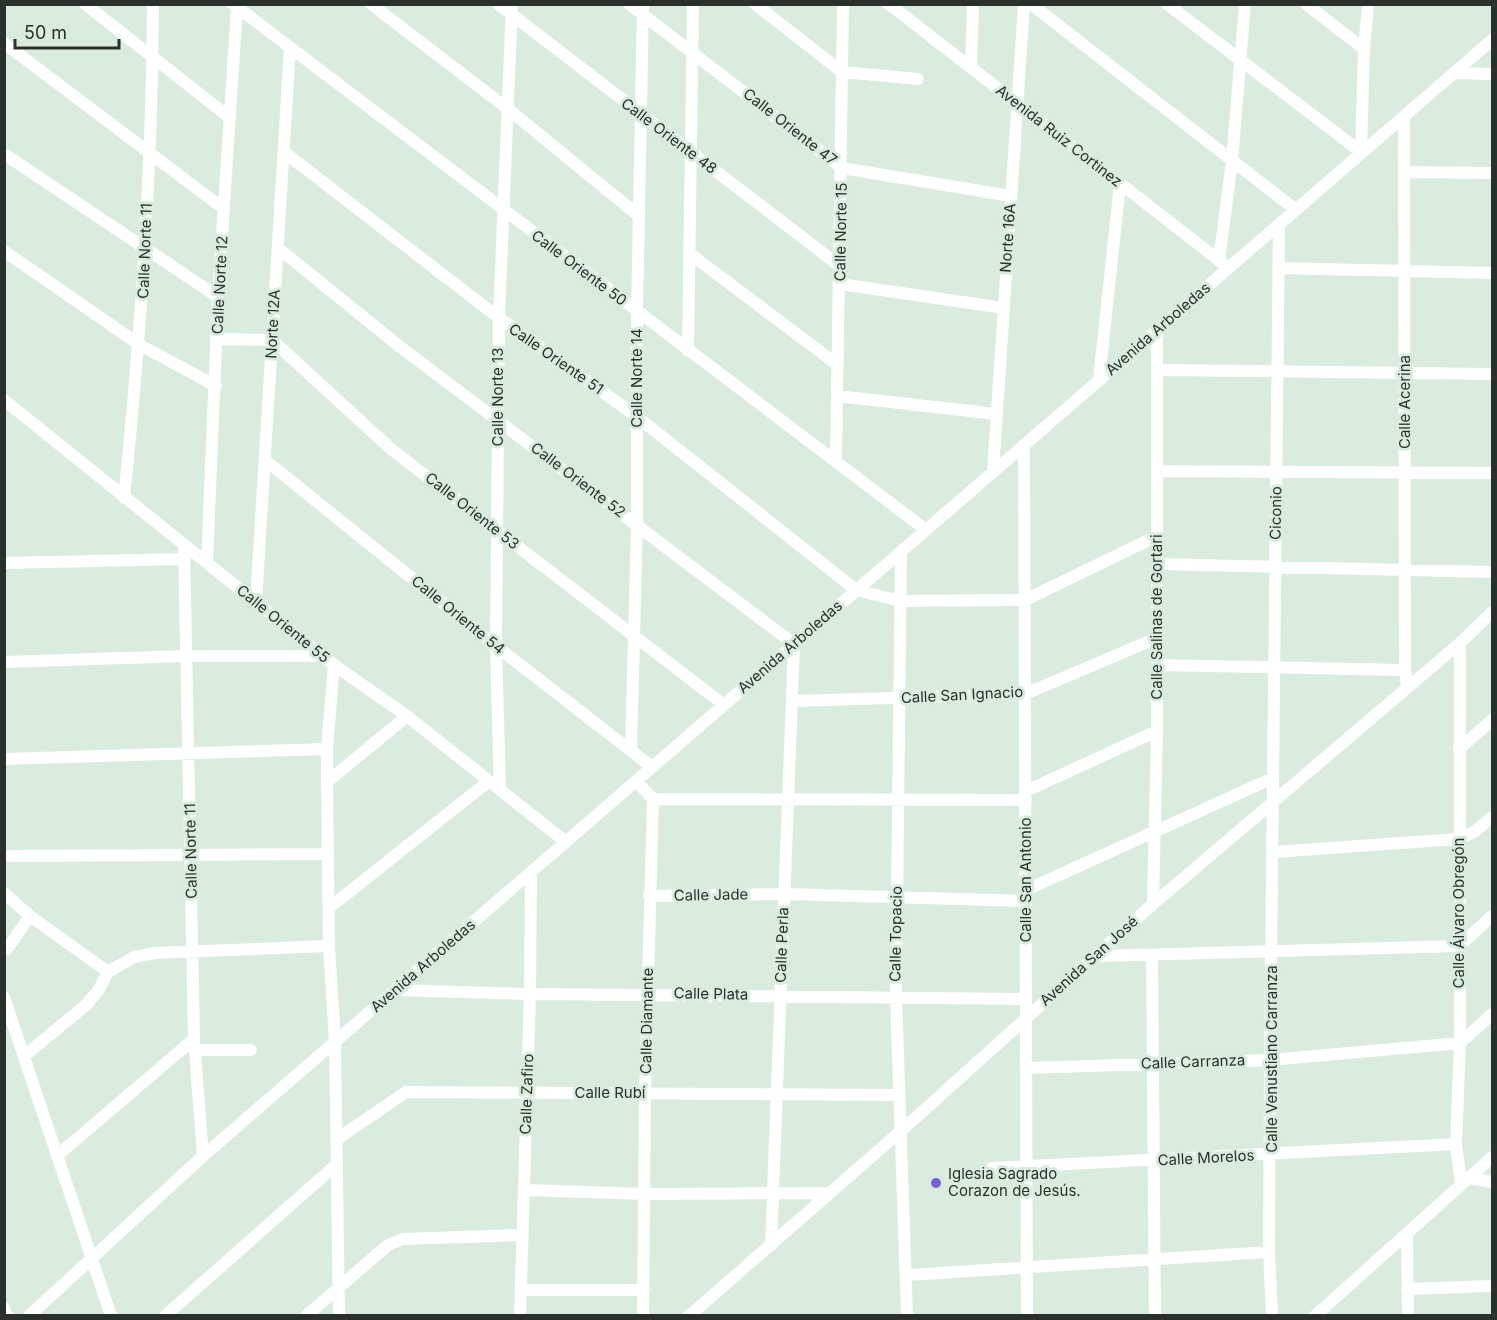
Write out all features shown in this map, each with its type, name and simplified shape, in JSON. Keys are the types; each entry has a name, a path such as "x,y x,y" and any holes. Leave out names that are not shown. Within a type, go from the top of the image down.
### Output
{"street":[{"path":"85,4 230,117"},
{"name":"Calle Norte 11","path":"124,498 140,345 146,249 153,4"},
{"path":"371,4 508,109 639,216"},
{"name":"Calle Oriente 48","path":"498,4 512,10 642,116 841,267"},
{"name":"Calle Oriente 47","path":"629,4 642,9 842,168 1011,196"},
{"path":"688,351 693,4"},
{"path":"755,4 842,72 918,79"},
{"name":"Calle Norte 15","path":"837,460 843,4"},
{"path":"971,68 973,4"},
{"name":"Norte 16A","path":"993,472 1024,4"},
{"path":"1031,4 1296,210"},
{"path":"1167,4 1361,152"},
{"path":"1224,264 1245,4"},
{"path":"1306,4 1364,49"},
{"path":"1361,152 1364,49 1368,4"},
{"name":"Calle Oriente 50","path":"235,6 501,210 837,460 926,530"},
{"name":"Calle Norte 12","path":"207,562 218,297 235,6"},
{"name":"Avenida Ruiz Cortinez","path":"893,6 1224,264"},
{"name":"Calle Norte 14","path":"631,751 637,525 637,312 642,9"},
{"name":"Calle Norte 13","path":"500,789 496,646 499,318 501,210 512,10"},
{"name":"Avenida Arboledas","path":"29,1316 203,1156 1157,330 1224,264 1296,210 1492,40"},
{"path":"4,43 224,209"},
{"name":"Norte 12A","path":"256,601 290,46"},
{"path":"1454,73 1492,75"},
{"name":"Calle Acerina","path":"1404,116 1405,670 1407,688"},
{"name":"Calle Oriente 51","path":"284,152 499,318 636,416 856,590"},
{"path":"4,154 218,297"},
{"path":"1405,172 1492,173"},
{"path":"1099,380 1120,184"},
{"name":"Ciconio","path":"1273,802 1279,224"},
{"name":"Calle Oriente 52","path":"278,248 399,346 794,644"},
{"path":"4,251 140,345 216,386"},
{"path":"689,253 838,365"},
{"path":"1278,268 1492,273"},
{"path":"840,284 1004,308"},
{"name":"Calle Salinas de Gortari","path":"1153,904 1157,731 1157,330"},
{"path":"217,339 272,340"},
{"name":"Calle Oriente 53","path":"272,340 391,449 496,531 633,632 724,705"},
{"path":"1157,370 1492,374"},
{"path":"837,396 997,414"},
{"name":"Calle Oriente 55","path":"4,400 334,665 407,716 566,842"},
{"name":"Calle San Antonio","path":"1024,445 1028,1316"},
{"name":"Calle Oriente 54","path":"265,460 496,646 652,767"},
{"path":"1157,471 1492,473"},
{"path":"856,590 900,601 1025,600 1157,536"},
{"name":"Calle Norte 11","path":"184,545 195,1045 203,1156"},
{"name":"Calle Topacio","path":"901,552 896,997 907,1316"},
{"path":"4,563 184,559"},
{"path":"1157,564 1492,572"},
{"name":"Avenida San José","path":"690,1316 901,1131 1153,904 1460,643 1492,612"},
{"name":"Calle San Ignacio","path":"792,701 1025,694 1157,638"},
{"name":"Calle Álvaro Obregón","path":"1460,643 1458,839 1460,1043 1456,1144 1465,1181"},
{"name":"Calle Perla","path":"771,1245 794,644"},
{"path":"4,662 186,656 324,656"},
{"path":"334,665 327,749 327,782 329,946 335,1043 339,1316"},
{"path":"1157,665 1405,670"},
{"path":"327,782 407,716"},
{"path":"1459,749 1492,720"},
{"path":"636,781 653,799 899,800 1026,796 1157,731"},
{"path":"4,759 327,749"},
{"name":"Calle Jade","path":"650,896 784,894 897,897 1025,896 1153,832 1273,778"},
{"path":"328,908 489,781"},
{"name":"Calle Diamante","path":"643,1316 646,1194 645,1093 653,799"},
{"name":"Calle Venustiano Carranza","path":"1272,1316 1269,1252 1272,1155 1270,1060 1273,802"},
{"path":"1273,852 1458,839 1474,832 1492,817"},
{"path":"4,856 328,854"},
{"name":"Calle Zafiro","path":"520,1316 530,994 531,872"},
{"path":"4,893 30,916 108,972"},
{"path":"7,949 30,916"},
{"path":"1096,956 1459,946 1492,916"},
{"path":"24,1056 86,1005 98,991 108,972 134,957 193,951 329,946"},
{"path":"1152,956 1155,1316"},
{"name":"Calle Plata","path":"395,990 530,994 647,993 1026,999"},
{"path":"4,997 111,1316"},
{"path":"1460,1043 1492,1014"},
{"name":"Calle Carranza","path":"1026,1068 1270,1060 1460,1043"},
{"path":"58,1155 195,1045 251,1050"},
{"name":"Calle Rubí","path":"337,1140 406,1092 898,1095"},
{"name":"Calle Morelos","path":"992,1168 1026,1164 1272,1155 1456,1144"},
{"path":"1315,1316 1492,1157"},
{"path":"165,1316 337,1164"},
{"path":"1465,1181 1492,1182"},
{"path":"524,1190 646,1194 830,1193"},
{"path":"1407,1233 1408,1316"},
{"path":"306,1316 388,1245 403,1239 521,1235"},
{"path":"907,1275 1269,1252"},
{"path":"1407,1289 1492,1286"},
{"path":"521,1290 644,1290"},
{"path":"1330,1302 1330,1316"},
{"path":"4,1308 7,1316"}],"place":[{"name":"Iglesia Sagrado Corazon de Jesús.","path":"936,1183"}]}
